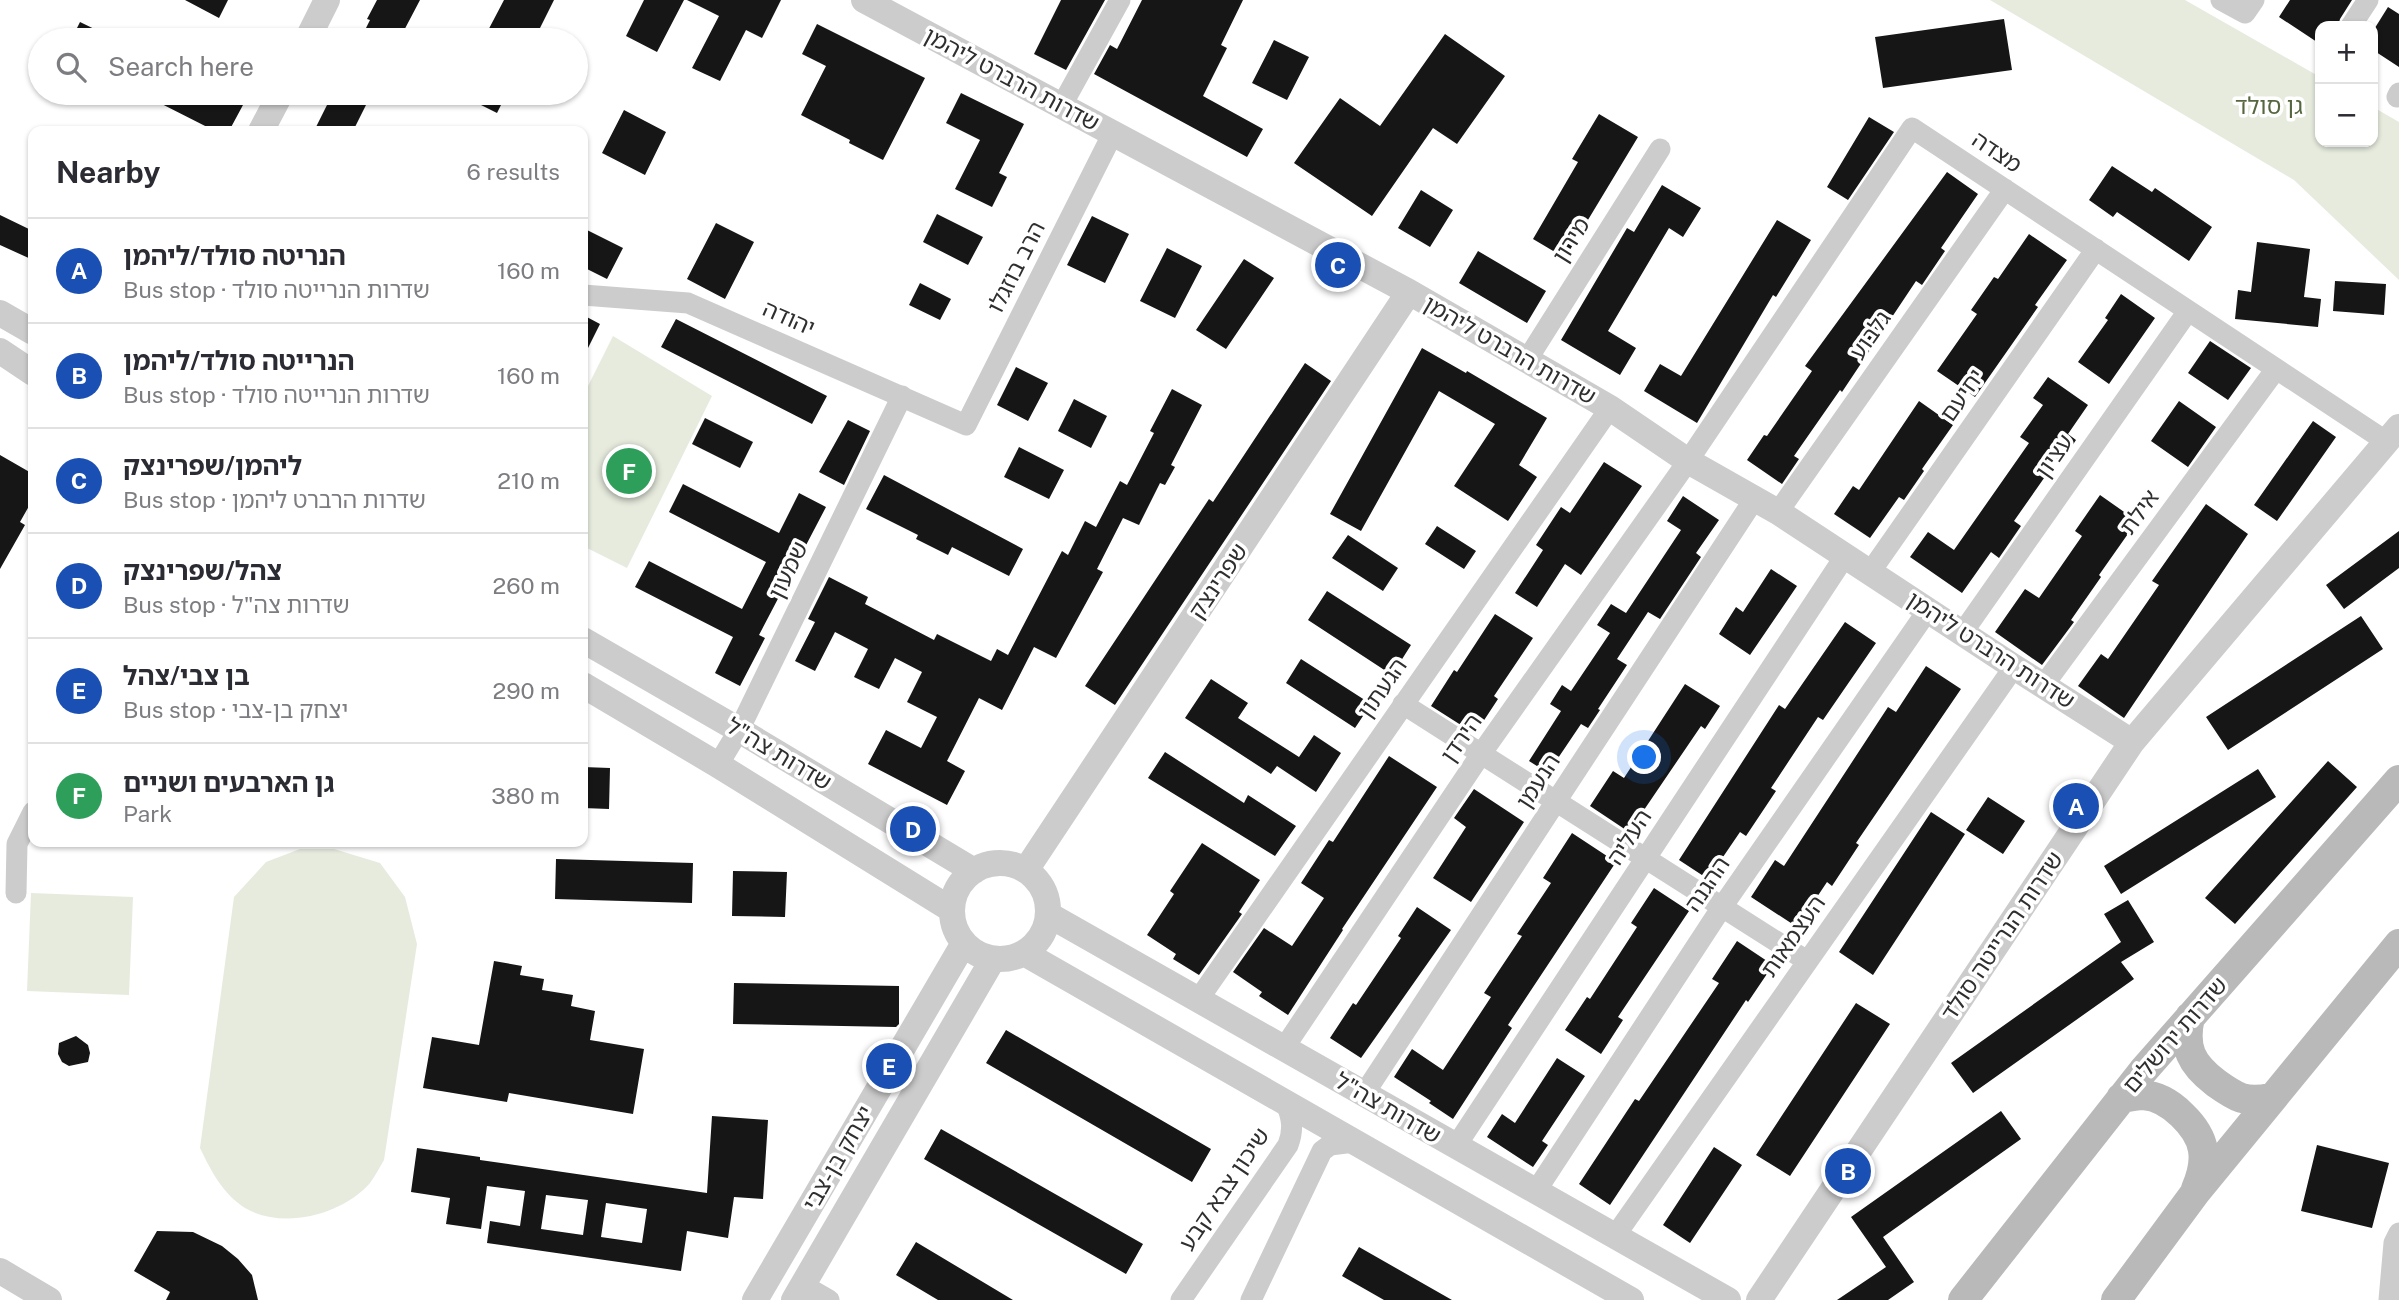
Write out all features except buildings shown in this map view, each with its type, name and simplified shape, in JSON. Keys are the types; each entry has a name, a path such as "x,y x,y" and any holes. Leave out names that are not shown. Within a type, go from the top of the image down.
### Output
{"main road":[{"name":"שדרות ירושלים","path":"1964,1300 2121,1098 2399,780"},
{"path":"2116,1300 2195,1193 2399,944"},
{"path":"2190,1017 2188,1047 2195,1065 2236,1098 2254,1101 2271,1098"},
{"path":"2121,1098 2143,1095 2158,1098 2176,1109 2195,1128 2204,1157 2203,1173 2195,1193"}],"street":[{"path":"313,28 327,0"},
{"name":"שדרות הרברט ליהמן","path":"864,0 1409,292 1610,408 1688,461 1755,498 1871,571 2132,742"},
{"path":"1062,105 1120,0"},
{"path":"2221,0 2249,6"},
{"path":"2354,21 2368,0"},
{"path":"264,126 275,105"},
{"name":"מצדה","path":"1688,461 1912,128 2276,369 2393,435"},
{"name":"הרב בוזגלו","path":"966,425 1113,133"},
{"name":"מירון","path":"1527,360 1660,149"},
{"name":"גלבוע","path":"1778,512 2005,189"},
{"name":"יחיעם","path":"1871,571 2096,249"},
{"name":"שפרינצק","path":"1026,870 1409,292"},
{"name":"יהודה","path":"588,295 688,303 966,425"},
{"name":"עציון","path":"1963,632 2188,311"},
{"path":"0,313 28,329"},
{"path":"0,351 28,370"},
{"name":"אילת","path":"2043,686 2276,369"},
{"name":"שמעון","path":"719,765 739,730 902,396"},
{"name":"הגעתון","path":"1198,1000 1610,408"},
{"name":"שדרות הנרייטה סולד","path":"1759,1300 2132,742 2393,435"},
{"name":"הירדן","path":"1283,1048 1481,754 1688,461"},
{"name":"הנעמן","path":"1364,1094 1755,498"},
{"name":"העליה","path":"1456,1146 1845,556"},
{"name":"ההגנה","path":"1536,1191 1722,907 1927,610"},
{"name":"שדרות צה\"ל","path":"588,643 974,871"},
{"name":"העצמאות","path":"1615,1236 2014,667"},
{"name":"שדרות צה\"ל","path":"588,688 719,765 952,910"},
{"path":"1403,704 1807,961"},
{"path":"16,893 17,844 28,822"},
{"path":"1013,864 1026,870 1044,889 1049,915 1045,930 1037,943 1015,957 993,959 982,956 964,943 953,922 955,895 962,881 986,865 1013,864"},
{"name":"שדרות צה\"ל","path":"1049,915 1728,1300"},
{"name":"יצחק בן-צבי","path":"755,1300 964,943"},
{"name":"שדרות צה\"ל","path":"1024,953 1632,1300"},
{"name":"יצחק בן-צבי","path":"798,1292 993,959"},
{"name":"שיכון צבא קבע","path":"1181,1300 1288,1145 1292,1124 1286,1103"},
{"path":"1251,1300 1322,1152 1330,1145 1354,1142"},
{"path":"2389,1300 2395,1243 2399,1233"},
{"path":"0,1271 49,1300"},
{"path":"798,1292 829,1300"}],"green space":[{"name":"גן סולד","path":"1990,0 2185,0 2315,74 2315,147 2378,147 2378,110 2399,122 2399,280 2294,180"},
{"path":"613,336 712,396 627,568 588,548 588,386"},
{"path":"300,849 334,849 380,863 405,897 417,944 384,1160 370,1183 344,1204 311,1216 277,1218 260,1215 245,1208 230,1196 218,1181 200,1148 234,897 266,862"},
{"path":"31,893 133,897 129,995 27,991"}],"place":[{"name":"ליהמן/שפרינצק","path":"1338,265"},
{"name":"גן הארבעים ושניים","path":"629,471"},
{"name":"הנריטה סולד/ליהמן","path":"2076,806"},
{"name":"צהל/שפרינצק","path":"913,829"},
{"name":"בן צבי/צהל","path":"889,1066"},
{"name":"הנרייטה סולד/ליהמן","path":"1848,1171"}]}
